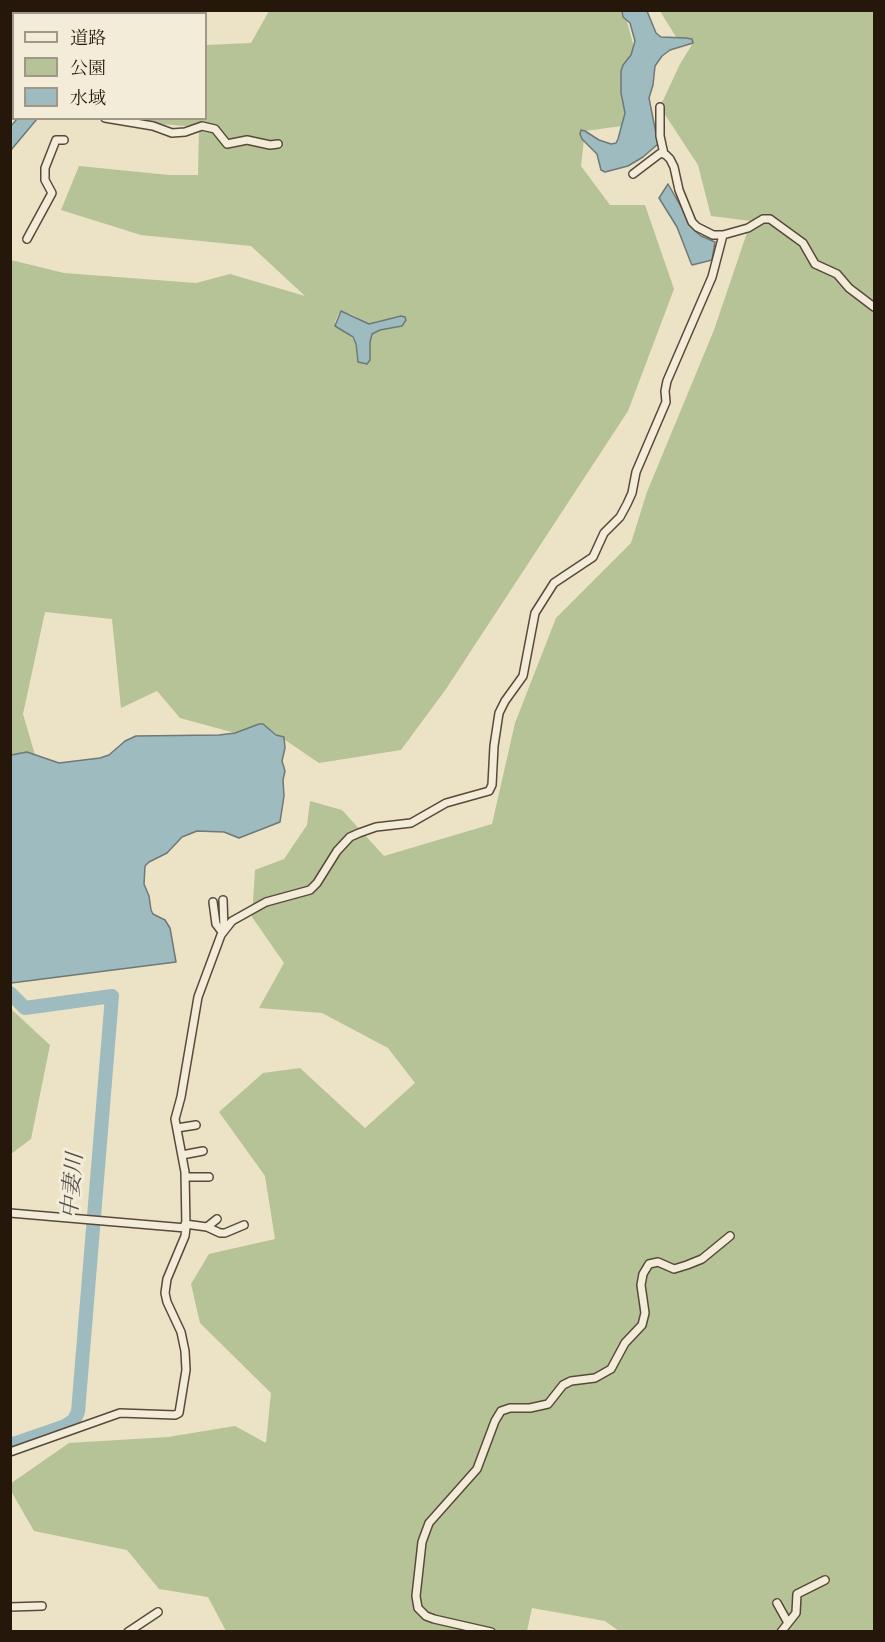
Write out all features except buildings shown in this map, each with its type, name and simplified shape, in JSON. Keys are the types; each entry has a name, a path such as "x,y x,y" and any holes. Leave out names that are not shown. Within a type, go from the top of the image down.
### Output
{"street":[{"path":"660,107 660,136 664,154 674,167 679,190 692,222 705,232 723,236 748,228 763,219 770,219 803,243 815,264 837,273 849,288 874,307"},
{"path":"113,120 148,125 172,134 202,126 215,129 227,144 253,140 270,145 278,144"},
{"path":"27,239 52,193 45,180 45,168 56,140 64,140"},
{"path":"633,174 658,154 664,154"},
{"path":"223,931 232,921 267,902 310,890 337,851 350,837 376,827 411,823 446,803 489,791 492,785 499,713 522,676 536,613 554,583 593,556 604,533 620,517 627,504 639,464 652,438 660,411 666,402 667,381 712,277 723,236"},
{"path":"10,1452 120,1413 175,1415 178,1413 186,1370 185,1351 181,1332 167,1302 165,1286 185,1236 186,1226 185,1177 176,1114 198,997 223,931 223,900"},
{"path":"213,902 216,924 223,931"},
{"path":"177,1128 196,1125"},
{"path":"182,1155 203,1152"},
{"path":"185,1177 209,1177"},
{"path":"10,1213 207,1227 220,1233 244,1225"},
{"path":"207,1227 217,1219"},
{"path":"491,1632 426,1616 418,1608 416,1596 422,1542 429,1523 477,1469 495,1421 501,1412 510,1408 530,1408 548,1404 563,1385 595,1378 611,1369 625,1343 642,1325 645,1313 641,1285 643,1274 649,1264 658,1262 674,1269 687,1265 702,1259 730,1236"},
{"path":"781,1632 796,1613 797,1594 825,1581"},
{"path":"777,1603 788,1622"},
{"path":"10,1606 42,1606"},
{"path":"128,1632 158,1612"}],"green space":[{"path":"269,11 624,11 634,47 622,126 585,131 581,166 610,205 645,205 674,289 628,411 446,689 401,750 319,763 266,727 235,733 180,718 157,691 121,708 112,619 45,612 23,714 35,755 11,757 11,260 64,273 196,283 230,274 305,296 251,246 141,235 61,210 79,166 169,175 198,175 199,127 117,121 207,120 207,45 251,43","holes":["339,313 351,314 369,324 401,316 406,318 398,327 372,334 370,358 357,359 355,341 335,322"]},
{"path":"660,11 874,11 874,1631 619,1631 605,1621 532,1608 527,1631 226,1631 208,1597 159,1589 127,1550 34,1531 11,1491 10,1484 69,1443 168,1437 235,1426 266,1443 271,1393 200,1323 191,1284 209,1254 275,1239 265,1176 219,1112 263,1073 300,1068 365,1128 415,1083 388,1048 322,1013 259,1008 284,963 252,917 255,870 284,859 307,825 310,801 342,810 384,856 492,824 515,723 556,618 631,543 647,492 714,330 751,221 711,216 698,165 660,107 680,64 693,43 676,37"},
{"path":"11,1009 50,1045 31,1139 11,1154"}],"water":[{"path":"622,11 647,11 656,33 661,37 692,39 693,43 670,50 655,66 649,98 658,144 628,166 605,172 601,170 597,154 580,134 581,130 585,131 611,144 616,143 618,139 625,113 621,93 621,71 631,55 635,41 630,23 623,17"},
{"path":"16,120 36,120 11,150 11,126"},
{"path":"668,184 695,231 715,242 712,260 692,265 677,227 659,198"},
{"path":"341,311 369,324 401,316 406,320 402,326 380,330 372,334 370,360 367,364 358,362 353,337 335,326"},
{"path":"263,724 276,735 284,737 285,748 282,761 285,771 284,796 280,822 239,838 224,832 197,831 182,837 167,853 145,866 144,884 151,910 153,914 165,920 170,928 176,962 11,983 11,755 27,752 59,763 100,758 109,755 125,741 136,736 219,735 235,733"}],"waterway":[{"name":"中妻川","path":"10,993 25,1008 112,996 78,1412 74,1420 65,1426 10,1445"}]}
